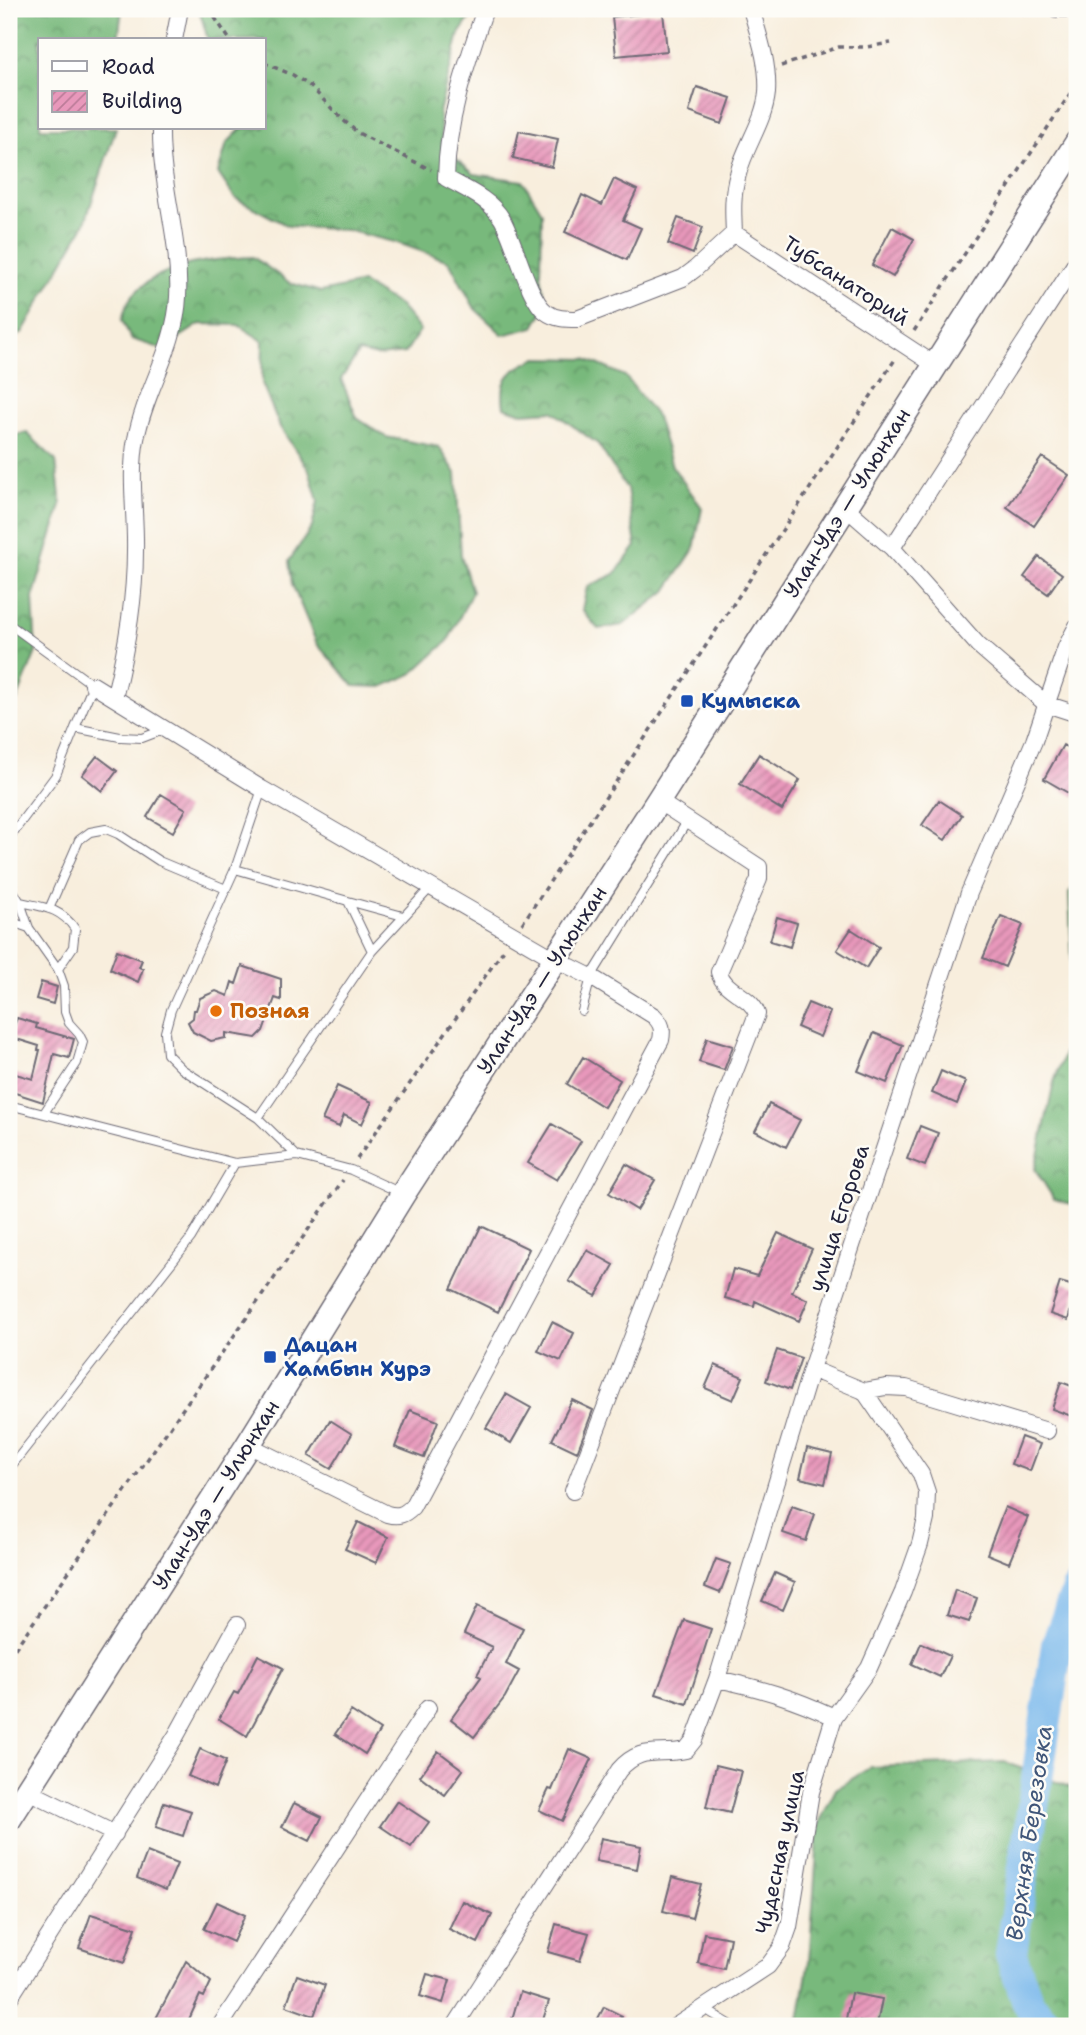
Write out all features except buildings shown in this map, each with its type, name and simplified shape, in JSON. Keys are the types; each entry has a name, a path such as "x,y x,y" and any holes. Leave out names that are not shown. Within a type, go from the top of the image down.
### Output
{"main road":[{"name":"Улан-Удэ — Улюнхан","path":"9,1819 248,1445 403,1194 658,801 1077,143"}],"street":[{"path":"174,38 180,9"},
{"path":"485,9 455,101 446,156 446,178 486,202 501,217 536,300 545,312 560,318 577,319 683,278 734,233 733,197 738,172 759,123 766,96 767,71 751,9"},
{"path":"1056,9 1070,9"},
{"path":"114,698 123,660 134,581 135,442 147,399 169,345 176,321 178,300 178,260 164,174 161,130"},
{"name":"Тубсанаторий","path":"734,233 935,365"},
{"path":"891,548 1077,261"},
{"path":"845,507 891,548 978,645 1046,704 1077,714"},
{"name":"улица Егорова","path":"455,2026 628,1759 641,1753 686,1751 694,1740 717,1679 811,1369 969,893 1034,741 1066,647 1077,625"},
{"path":"93,685 262,789 555,959 591,977 654,1016 663,1031 661,1040 412,1507 405,1514 387,1514 248,1445"},
{"path":"573,1492 756,1020 752,1005 724,982 719,972 759,879 759,867 658,801"},
{"path":"811,1369 864,1391 886,1387 906,1388 1047,1431"},
{"name":"Чудесная улица","path":"676,2026 768,1966 782,1947 789,1927 811,1792 834,1717 869,1668 903,1592 920,1544 926,1519 927,1492 921,1474 864,1391"},
{"path":"9,1999 176,1736 237,1625"},
{"path":"717,1679 775,1692 834,1717"},
{"path":"219,2026 428,1708"},
{"path":"28,1791 115,1834"}],"lane":[{"path":"9,624 93,685 56,775 9,838"},
{"path":"75,728 120,737 142,738 166,729"},
{"path":"262,789 235,869 171,1010 164,1032 167,1054 182,1069 258,1118 297,1156"},
{"path":"582,1011 591,977 688,820"},
{"path":"49,909 79,840 90,832 106,829 168,865 226,889"},
{"path":"235,869 403,916"},
{"path":"9,884 20,902 30,929 58,969 64,986 65,1012 69,1023 83,1042 76,1063 44,1113"},
{"path":"258,1118 372,951 431,887"},
{"path":"348,901 372,951"},
{"path":"20,902 66,916 75,929 73,947 58,969"},
{"path":"9,921 30,929"},
{"path":"9,1105 235,1163 297,1156 350,1170 403,1194"},
{"path":"9,1469 191,1238 235,1163"},
{"path":"703,2008 733,2026"}],"path":[{"path":"209,9 229,38"},
{"path":"767,71 839,47 891,43"},
{"path":"266,64 293,75 310,86 358,132 446,178"},
{"path":"9,1657 514,935 1077,83"}],"green space":[{"path":"9,9 122,9 118,38 38,38 38,130 115,130 84,225 22,333 9,341"},
{"path":"199,9 476,9 459,34 439,112 443,148 474,174 523,181 542,212 541,274 546,306 534,327 503,335 475,309 449,261 398,243 346,230 288,226 235,198 218,173 227,143 240,130 266,130 266,38 207,38"},
{"path":"253,257 290,283 321,292 362,283 400,306 420,330 405,353 378,356 359,352 341,379 357,418 386,437 439,447 456,473 461,555 472,592 448,641 412,674 382,687 354,686 317,644 292,584 289,561 312,527 318,501 309,470 280,427 262,383 263,341 238,325 200,324 162,349 131,339 122,320 130,299 141,287 170,270 220,259"},
{"path":"537,358 586,359 625,376 657,417 672,466 702,508 694,549 666,591 623,625 598,629 582,610 587,587 615,574 636,546 627,489 598,444 552,411 522,413 504,407 504,388 509,375"},
{"path":"27,433 56,461 61,505 33,598 36,652 16,702 9,710 9,436"},
{"path":"1077,883 1077,1206 1054,1199 1035,1169 1054,1082 1075,1024 1069,893"},
{"path":"1005,1762 1077,1790 1077,2026 798,2026 809,1961 819,1823 836,1789 871,1767"}],"waterway":[{"name":"Верхняя Березовка","path":"1050,2026 1029,2005 1011,1954 1057,1645 1077,1590"}],"place":[{"name":"Кумыска","path":"687,701"},
{"name":"Позная","path":"216,1011"},
{"name":"Дацан Хамбын Хурэ","path":"270,1357"}]}
